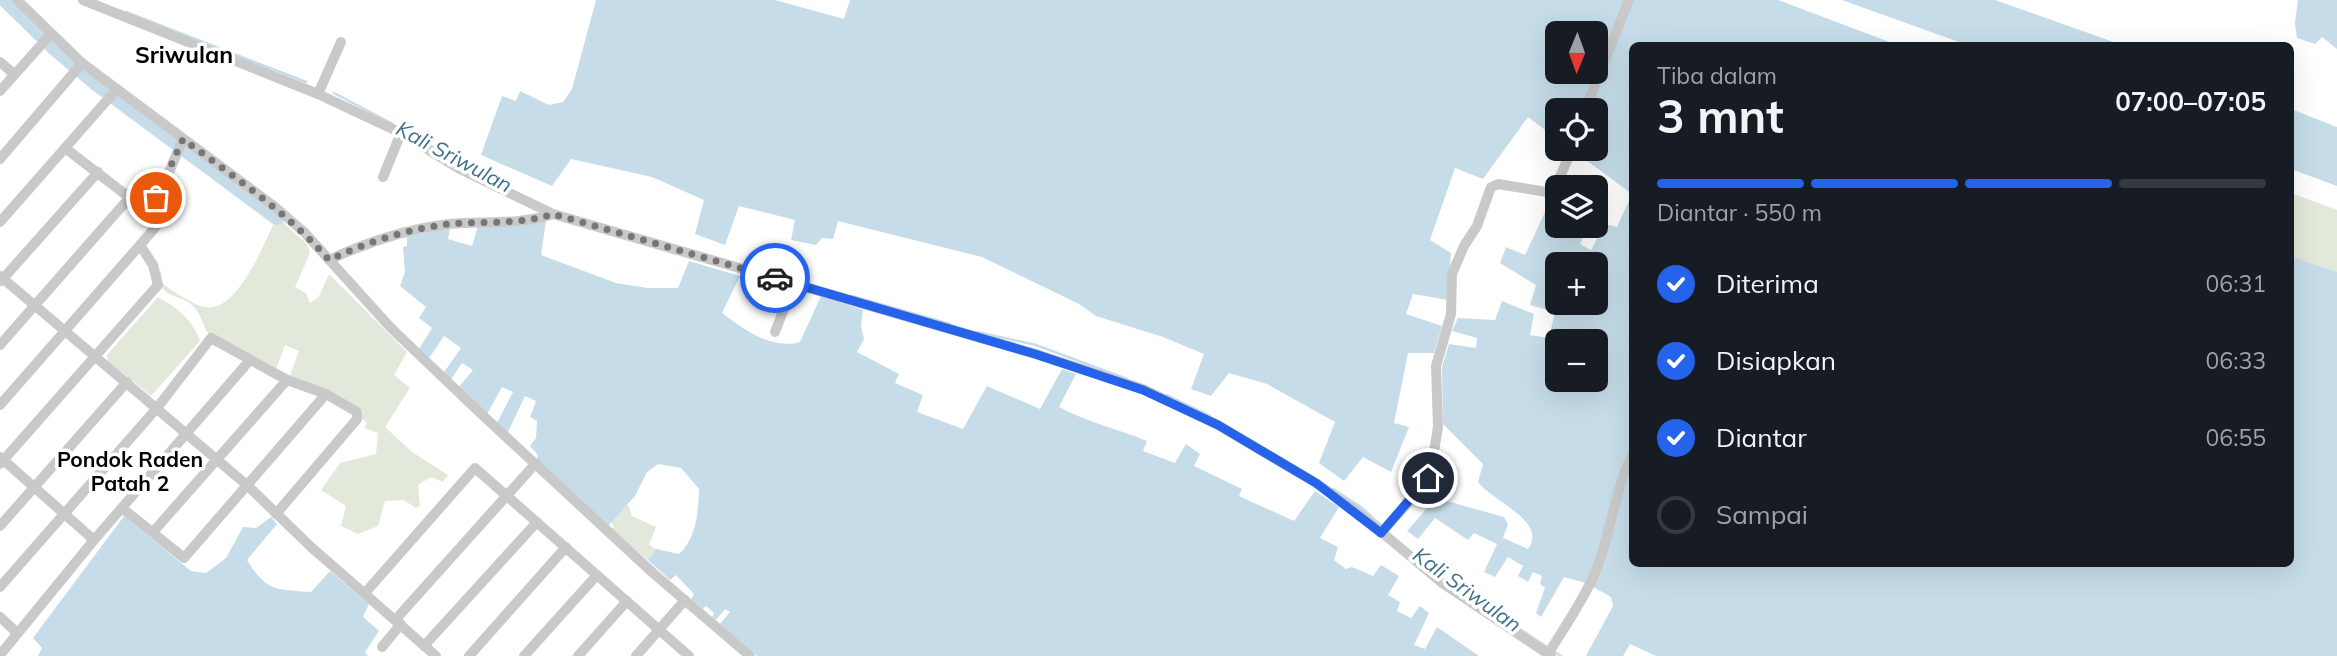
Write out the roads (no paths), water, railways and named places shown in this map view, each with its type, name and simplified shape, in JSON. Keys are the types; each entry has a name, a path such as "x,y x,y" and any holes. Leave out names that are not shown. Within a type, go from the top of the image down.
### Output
{"street":[{"path":"17,0 47,38 80,67 180,144 275,207 305,233 391,328 685,600 751,656"},
{"path":"83,0 318,94 401,132 458,168 553,214 1035,354 1143,390 1218,425 1316,483 1441,582 1550,655 1594,576 1604,547 1616,494 1629,463"},
{"path":"1590,98 1629,0"},
{"path":"0,91 47,38"},
{"path":"318,94 341,42"},
{"path":"0,62 14,74"},
{"path":"0,159 80,67"},
{"path":"0,222 113,93"},
{"path":"383,177 401,132"},
{"path":"148,211 180,144"},
{"path":"0,405 158,224 148,211 65,148"},
{"path":"98,172 1,279 248,486 430,652 537,522"},
{"path":"1381,533 1428,478 1437,440 1437,366 1451,314 1452,274 1464,246 1477,226 1491,187 1498,184 1545,193"},
{"path":"0,345 130,197"},
{"path":"329,260 356,248 416,230 448,224 538,219 553,214"},
{"path":"94,540 35,485 1,460 158,285 153,265 140,246"},
{"path":"775,332 794,283"},
{"path":"0,587 157,408 211,338 287,380 326,394 355,409 358,419 276,514"},
{"path":"0,655 16,632 250,360"},
{"path":"153,532 287,380"},
{"path":"0,526 127,382"},
{"path":"122,508 184,558 326,394"},
{"path":"382,647 398,621 536,463"},
{"path":"365,593 475,468 689,656"},
{"path":"469,656 566,547"},
{"path":"524,656 597,575"},
{"path":"636,656 685,600"},
{"path":"578,656 627,601"},
{"path":"0,617 16,632"}],"water":[{"path":"596,0 775,0 844,19 850,0 1778,0 1890,42 1629,42 1629,192 1587,161 1608,161 1608,98 1545,98 1545,130 1528,117 1483,179 1455,168 1430,240 1451,253 1448,300 1413,294 1406,314 1442,326 1434,353 1408,353 1394,423 1409,427 1391,472 1363,457 1344,481 1319,463 1335,422 1267,384 1229,373 1211,396 1191,389 1204,354 1163,337 1096,316 1079,304 982,257 838,221 833,239 822,238 816,245 791,240 795,220 739,206 725,245 695,234 704,200 652,177 571,159 552,186 481,155 502,96 516,101 520,91 549,105 563,102 572,89"},
{"path":"1842,0 1995,0 2114,42 1959,42"},
{"path":"2298,0 2337,0 2337,49 2322,37 2315,44 2297,38 2295,23"},
{"path":"2294,110 2337,127 2337,186 2294,170"},
{"path":"1629,201 1629,567 2294,567 2294,257 2337,272 2337,656 1656,656 1630,644 1623,656 1586,656 1613,606 1611,597 1586,583 1564,577 1541,617 1536,613 1545,588 1540,584 1542,576 1533,572 1528,582 1518,576 1523,566 1508,557 1495,577 1484,572 1497,544 1474,533 1468,540 1435,518 1418,539 1407,531 1436,498 1504,517 1508,524 1503,538 1528,549 1532,539 1531,530 1525,521 1478,482 1483,464 1443,424 1442,367 1449,344 1476,348 1477,338 1452,331 1458,318 1495,320 1502,301 1534,314 1530,335 1545,337 1545,392 1608,392 1608,329 1551,329 1554,315 1608,315 1608,252 1545,252 1545,309 1530,305 1536,285 1500,263 1506,247 1525,255 1545,212 1545,238 1583,238 1580,244 1591,250 1597,238 1608,238 1608,225 1617,227"},
{"path":"546,220 541,255 616,283 647,288 678,288 689,261 740,276 722,313 749,332 769,341 789,344 800,342 821,296 863,310 861,326 864,339 857,352 899,374 895,383 923,395 917,412 963,429 987,386 1040,409 1062,369 1076,374 1059,407 1147,441 1143,451 1175,463 1186,444 1200,454 1194,466 1242,489 1239,496 1294,521 1315,491 1339,507 1320,538 1338,547 1334,560 1346,569 1352,567 1373,576 1381,565 1399,576 1388,595 1400,602 1397,611 1411,618 1420,606 1429,613 1414,645 1425,649 1437,627 1479,656 757,656 720,624 730,612 725,609 716,620 712,617 714,613 706,606 703,609 691,599 694,594 676,575 670,580 648,560 656,549 679,554 693,532 699,489 681,468 658,464 647,472 635,496 608,526 538,462 537,454 530,446 536,438 537,421 530,417 536,401 525,396 507,434 496,425 513,392 502,387 486,416 457,389 473,370 462,363 450,381 442,375 461,348 444,336 429,358 419,349 432,328 419,318 426,307 400,286 405,272 403,247 407,246 407,237 450,228 448,239 472,246 478,226"},
{"path":"124,516 191,571 206,573 226,558 243,527 256,528 271,517 277,524 247,560 260,578 280,589 311,592 330,571 369,604 363,617 379,631 365,652 368,656 38,656 42,648 33,638"}],"waterway":[{"path":"6,0 56,49 95,82 277,217"},
{"name":"Kali Sriwulan","path":"126,12 306,82"},
{"name":"Kali Sriwulan","path":"334,93 393,124"},
{"name":"Kali Sriwulan","path":"414,136 466,166"},
{"name":"Kali Sriwulan","path":"852,296 950,324"},
{"name":"Kali Sriwulan","path":"977,332 1036,345 1127,379"},
{"name":"Kali Sriwulan","path":"1166,395 1210,416"},
{"name":"Kali Sriwulan","path":"1333,489 1361,507 1383,527"},
{"name":"Kali Sriwulan","path":"1494,612 1561,656"}],"district":[{"name":"Sriwulan","path":"184,55"},
{"name":"Pondok Raden Patah 2","path":"130,472"}]}
